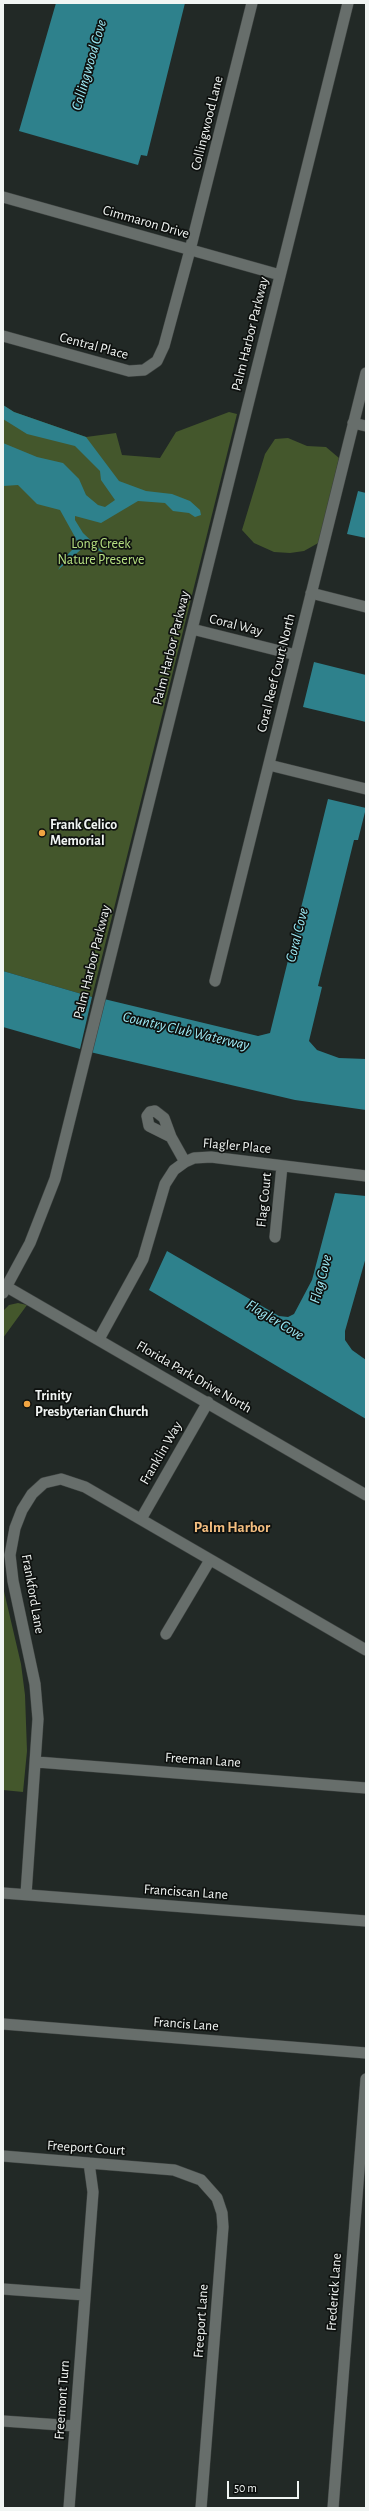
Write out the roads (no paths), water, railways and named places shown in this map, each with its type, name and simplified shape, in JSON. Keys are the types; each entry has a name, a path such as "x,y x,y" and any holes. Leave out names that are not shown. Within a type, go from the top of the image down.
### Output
{"street":[{"name":"Collingwood Lane","path":"190,250 252,3"},
{"name":"Palm Harbor Parkway","path":"5,1290 30,1244 48,1201 63,1149 80,1070 348,3"},
{"name":"Cimmaron Drive","path":"3,197 280,275"},
{"name":"Central Place","path":"3,336 122,370 134,372 148,368 157,361 164,346 190,250"},
{"name":"Coral Reef Court North","path":"215,981 366,373"},
{"path":"353,423 366,426"},
{"path":"311,593 366,607"},
{"name":"Coral Way","path":"192,629 296,655"},
{"path":"269,766 366,789"},
{"path":"171,1137 186,1162"},
{"name":"Flagler Place","path":"99,1339 143,1259 165,1184 174,1170 186,1162 205,1156 366,1176"},
{"name":"Flag Court","path":"275,1237 282,1166"},
{"name":"Florida Park Drive North","path":"5,1290 99,1339 366,1495"},
{"name":"Franklin Way","path":"141,1519 208,1402"},
{"name":"Frankford Lane","path":"26,1894 37,1762 38,1719 35,1684 13,1581 10,1555 15,1528 22,1510 32,1494 40,1486 50,1481 61,1479 85,1487 366,1650"},
{"path":"166,1634 210,1560"},
{"name":"Freeman Lane","path":"37,1762 366,1788"},
{"name":"Franciscan Lane","path":"3,1892 366,1921"},
{"name":"Francis Lane","path":"3,2024 366,2053"},
{"name":"Frederick Lane","path":"333,2508 366,2079"},
{"name":"Freeport Court","path":"3,2156 166,2169"},
{"name":"Freemont Turn","path":"69,2508 93,2192 88,2162"},
{"name":"Freeport Lane","path":"166,2169 188,2174 207,2185 217,2198 223,2220 201,2508"},
{"path":"3,2288 85,2295"},
{"path":"3,2421 75,2426"}],"water":[{"name":"Collingwood Cove","path":"56,3 185,3 147,156 141,155 138,165 19,131"},
{"path":"3,405 14,412 86,437 119,481 146,491 172,494 190,501 200,510 201,515 195,517 189,513 173,511 165,503 138,501 101,523 75,516 75,520 83,533 104,553 86,545 58,570 67,555 78,544 75,537 60,510 37,504 18,485 3,486 3,443 37,457 63,463 79,479 86,495 98,505 105,507 115,500 101,480 100,471 75,446 27,434 3,419"},
{"path":"358,491 366,493 366,538 347,534"},
{"path":"314,662 366,675 366,722 303,707"},
{"path":"328,799 366,808 358,840 354,840 318,986 322,987 309,1041 317,1050 339,1058 366,1059 366,1110 295,1100 90,1052 104,999 258,1036 270,1033"},
{"path":"3,971 92,997 80,1049 3,1027"},
{"path":"335,1193 366,1196 366,1257 345,1331 345,1340 352,1350 366,1360 366,1419 149,1290 167,1251 279,1316 288,1317 294,1314 312,1280"}],"place":[{"name":"Frank Celico Memorial","path":"42,833"},
{"name":"Trinity Presbyterian Church","path":"27,1404"}],"district":[{"name":"Palm Harbor","path":"232,1527"}],"park label":[{"name":"Long Creek Nature Preserve","path":"101,552"}],"water label":[{"name":"Coral Cove","path":"297,935"},
{"name":"Country Club Waterway","path":"186,1031"},
{"name":"Flag Cove","path":"321,1279"},
{"name":"Flagler Cove","path":"275,1320"}]}
